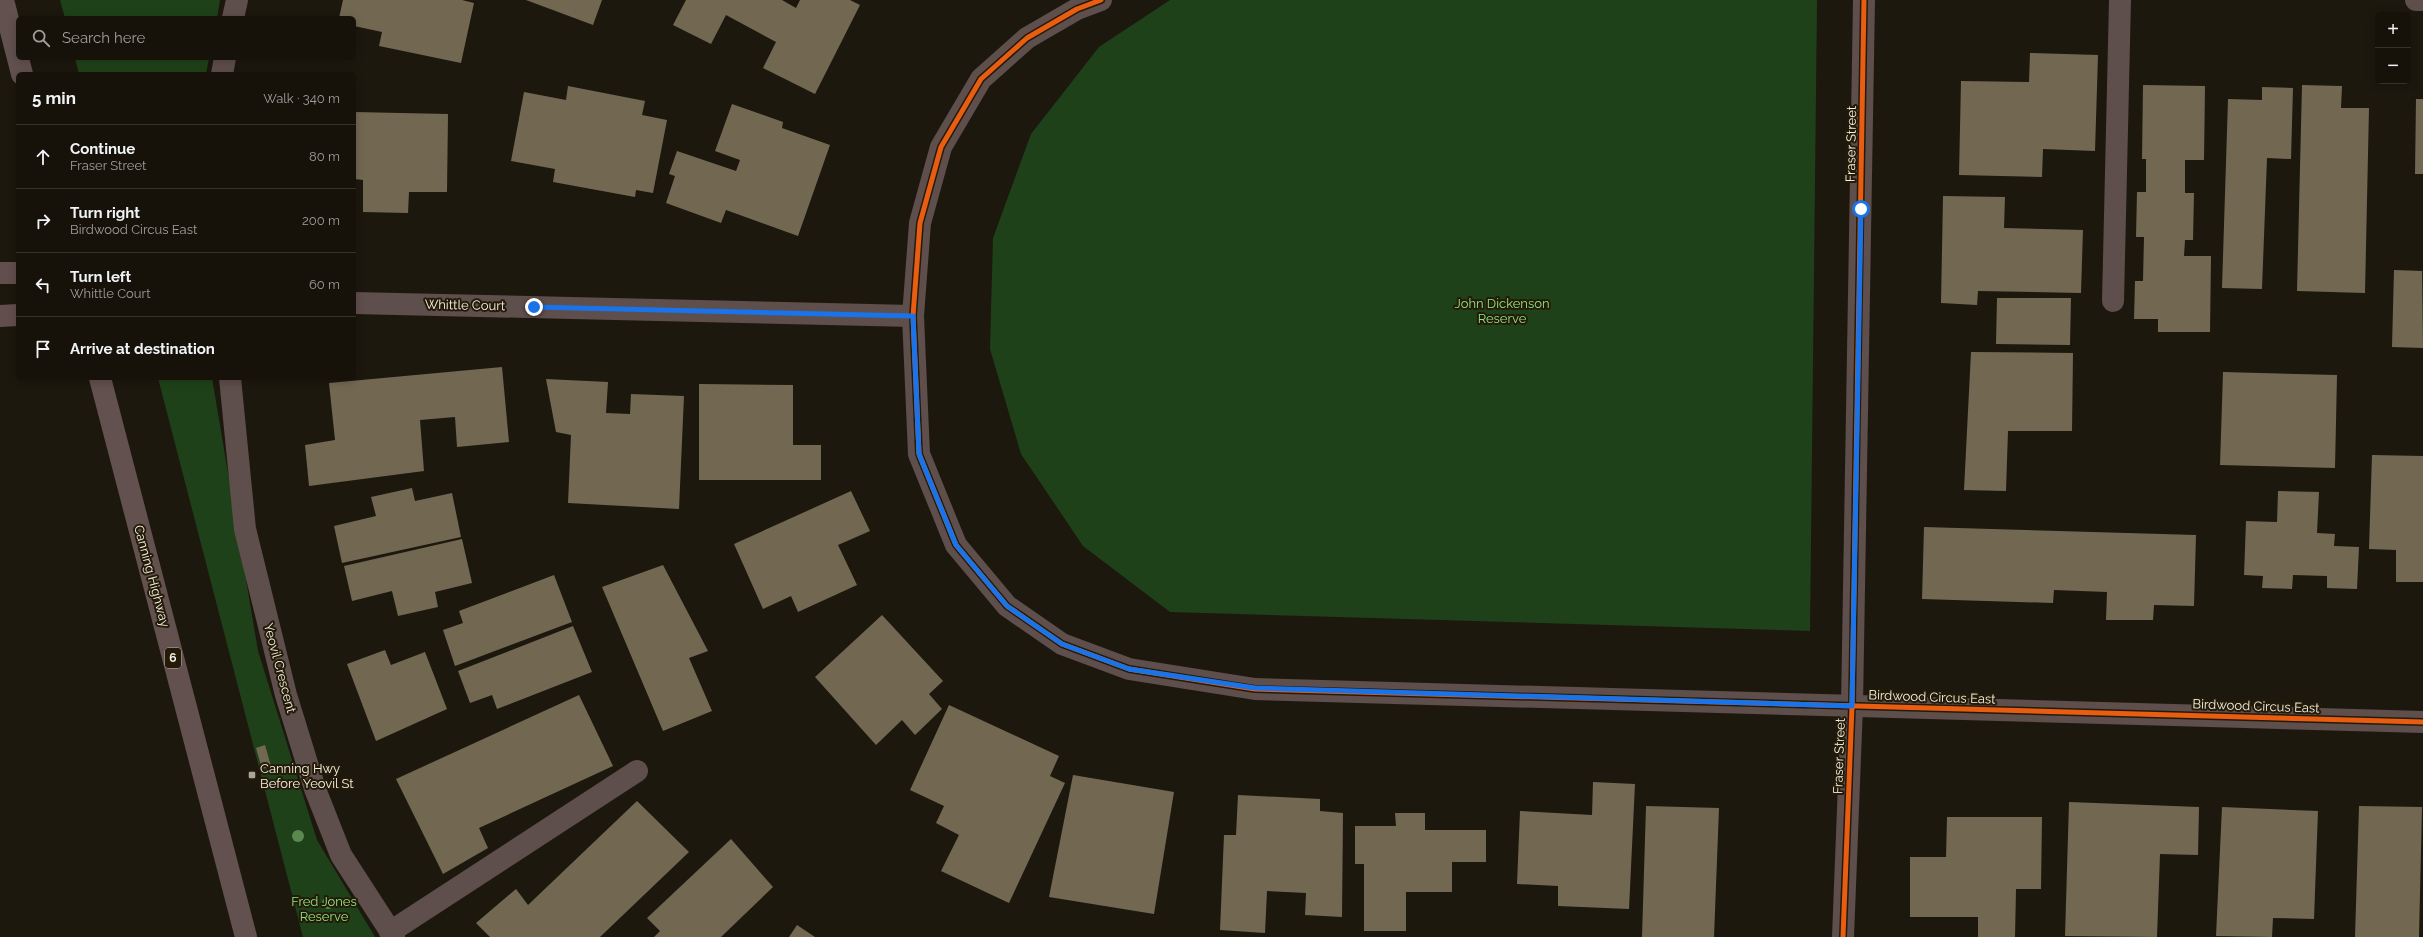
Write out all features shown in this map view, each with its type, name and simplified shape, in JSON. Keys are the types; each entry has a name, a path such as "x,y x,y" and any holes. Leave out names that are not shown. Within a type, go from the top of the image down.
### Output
{"highway":[{"path":"3,0 16,51"},
{"path":"18,60 21,72"},
{"name":"Canning Highway","path":"101,380 246,937"}],"main road":[{"path":"0,273 16,273"},
{"path":"0,316 16,315"}],"street":[{"path":"233,16 237,0"},
{"name":"Birdwood Circus East","path":"1102,0 1077,8 1026,38 981,79 941,147 920,223 913,316 919,454 956,545 1007,606 1062,644 1129,669 1255,688 2423,722"},
{"name":"Fraser Street","path":"1843,937 1852,706 1864,0"},
{"path":"2113,301 2120,0"},
{"path":"2416,0 2423,0"},
{"path":"222,72 225,60"},
{"name":"Whittle Court","path":"356,303 913,316"},
{"name":"Yeovil Crescent","path":"230,380 245,529 286,695 315,789 341,855 392,935"},
{"path":"392,935 637,771"}],"green space":[{"path":"60,0 220,0 217,16 64,16"},
{"name":"John Dickenson Reserve","path":"1170,0 1817,0 1810,631 1170,612 1083,546 1021,454 990,349 993,238 1031,134 1099,47"},
{"path":"76,60 209,60 206,72 78,72"},
{"name":"Fred Jones Reserve","path":"159,380 212,380 258,651 317,840 375,937 303,937"}],"building":[{"path":"343,0 462,0 474,3 461,63 379,46 382,32 356,26 356,16 339,16"},
{"path":"526,0 602,0 593,25"},
{"path":"686,0 782,0 796,8 800,0 850,0 860,5 815,94 763,68 776,42 726,15 711,44 673,25"},
{"path":"2030,53 2098,55 2095,151 2043,149 2042,177 1959,175 1961,81 2029,82"},
{"path":"2143,85 2205,86 2204,160 2185,160 2185,193 2194,193 2193,240 2185,240 2184,256 2211,256 2210,332 2158,332 2158,319 2134,319 2135,281 2143,281 2144,237 2136,237 2137,192 2146,192 2146,159 2142,159"},
{"path":"2302,85 2342,86 2341,108 2369,108 2365,293 2297,291"},
{"path":"568,86 645,101 642,115 667,120 653,193 636,190 635,197 553,182 555,169 511,161 524,92 566,100"},
{"path":"2262,87 2293,88 2291,159 2267,158 2262,289 2222,288 2228,99 2262,100"},
{"path":"2416,99 2423,99 2423,174 2415,174"},
{"path":"732,104 783,122 782,128 830,145 798,236 726,210 721,223 666,203 675,176 669,174 677,151 736,171 740,160 715,151"},
{"path":"356,112 448,114 447,192 409,192 408,213 363,212 363,180 356,179"},
{"path":"1943,196 2005,197 2004,228 2083,230 2081,293 1978,291 1977,305 1941,303"},
{"path":"2422,266 2423,348 2392,347 2394,270 2422,271"},
{"path":"1997,298 2071,298 2070,345 1996,344"},
{"path":"1971,352 2073,353 2072,431 2008,431 2006,491 1964,490"},
{"path":"502,367 509,442 457,447 455,417 420,420 424,471 309,486 305,445 335,440 329,383"},
{"path":"2223,372 2337,375 2335,468 2220,465"},
{"path":"546,379 608,382 606,413 630,414 631,394 684,396 679,509 568,503 571,435 556,432"},
{"path":"699,384 793,385 793,445 821,445 821,480 699,480"},
{"path":"2372,455 2423,456 2423,582 2396,582 2396,550 2369,549"},
{"path":"412,488 415,501 452,493 461,537 342,563 334,526 376,516 371,497"},
{"path":"851,491 870,531 838,545 857,585 798,612 791,596 763,609 734,544"},
{"path":"2278,491 2319,492 2317,533 2335,534 2334,546 2359,547 2357,589 2327,588 2327,576 2293,575 2292,589 2262,588 2263,576 2244,575 2246,521 2277,522"},
{"path":"1924,527 2196,535 2194,606 2154,605 2153,620 2106,620 2107,592 2054,590 2053,603 1922,599"},
{"path":"462,539 472,583 435,592 438,607 398,616 392,591 352,601 344,566"},
{"path":"663,565 708,651 689,658 712,711 663,731 602,587"},
{"path":"554,575 572,622 455,666 443,630 463,623 459,611"},
{"path":"882,615 943,681 929,694 942,709 915,735 902,720 876,745 815,677"},
{"path":"573,626 592,672 497,709 492,695 470,703 458,671"},
{"path":"385,650 391,665 425,652 447,709 376,741 347,664"},
{"path":"579,695 613,766 479,828 488,848 443,874 396,779"},
{"path":"949,705 1059,756 1050,776 1065,783 1009,903 941,871 959,835 936,823 944,806 910,790"},
{"path":"265,745 271,766 262,769 256,748"},
{"path":"1073,775 1174,792 1154,914 1049,897"},
{"path":"1593,782 1635,784 1629,909 1558,906 1558,886 1517,884 1520,811 1592,815"},
{"path":"1238,795 1320,799 1320,811 1343,813 1342,917 1305,915 1306,893 1267,891 1265,933 1220,930 1224,835 1236,835"},
{"path":"637,801 689,852 600,937 490,937 476,923 516,889 528,905"},
{"path":"2069,802 2199,807 2198,855 2160,854 2157,937 2065,936"},
{"path":"1646,806 1719,808 1714,937 1642,937"},
{"path":"2359,806 2422,807 2419,937 2355,937"},
{"path":"2222,807 2318,811 2314,919 2273,918 2272,937 2216,936"},
{"path":"1395,813 1425,813 1425,830 1486,830 1486,862 1452,862 1452,892 1406,892 1406,931 1364,931 1364,864 1355,864 1355,826 1396,826"},
{"path":"1947,817 2042,817 2041,889 2016,889 2015,937 1978,937 1978,917 1910,917 1910,857 1946,857"},
{"path":"731,839 773,887 721,937 654,937 660,931 647,918"},
{"path":"797,925 815,937 789,937"}],"cycle path":[{"path":"1101,0 1077,9 1027,38 981,79 941,147 920,223 913,316 919,454 956,545 1007,606 1062,644 1129,669 1255,689 2423,722"},
{"path":"1843,937 1852,706 1864,0"}],"place":[{"name":"Canning Hwy Before Yeovil St","path":"252,775"}],"route":[{"path":"534,307 913,316 919,454 956,545 1007,606 1062,644 1129,669 1255,688 1852,706 1861,209"}]}
